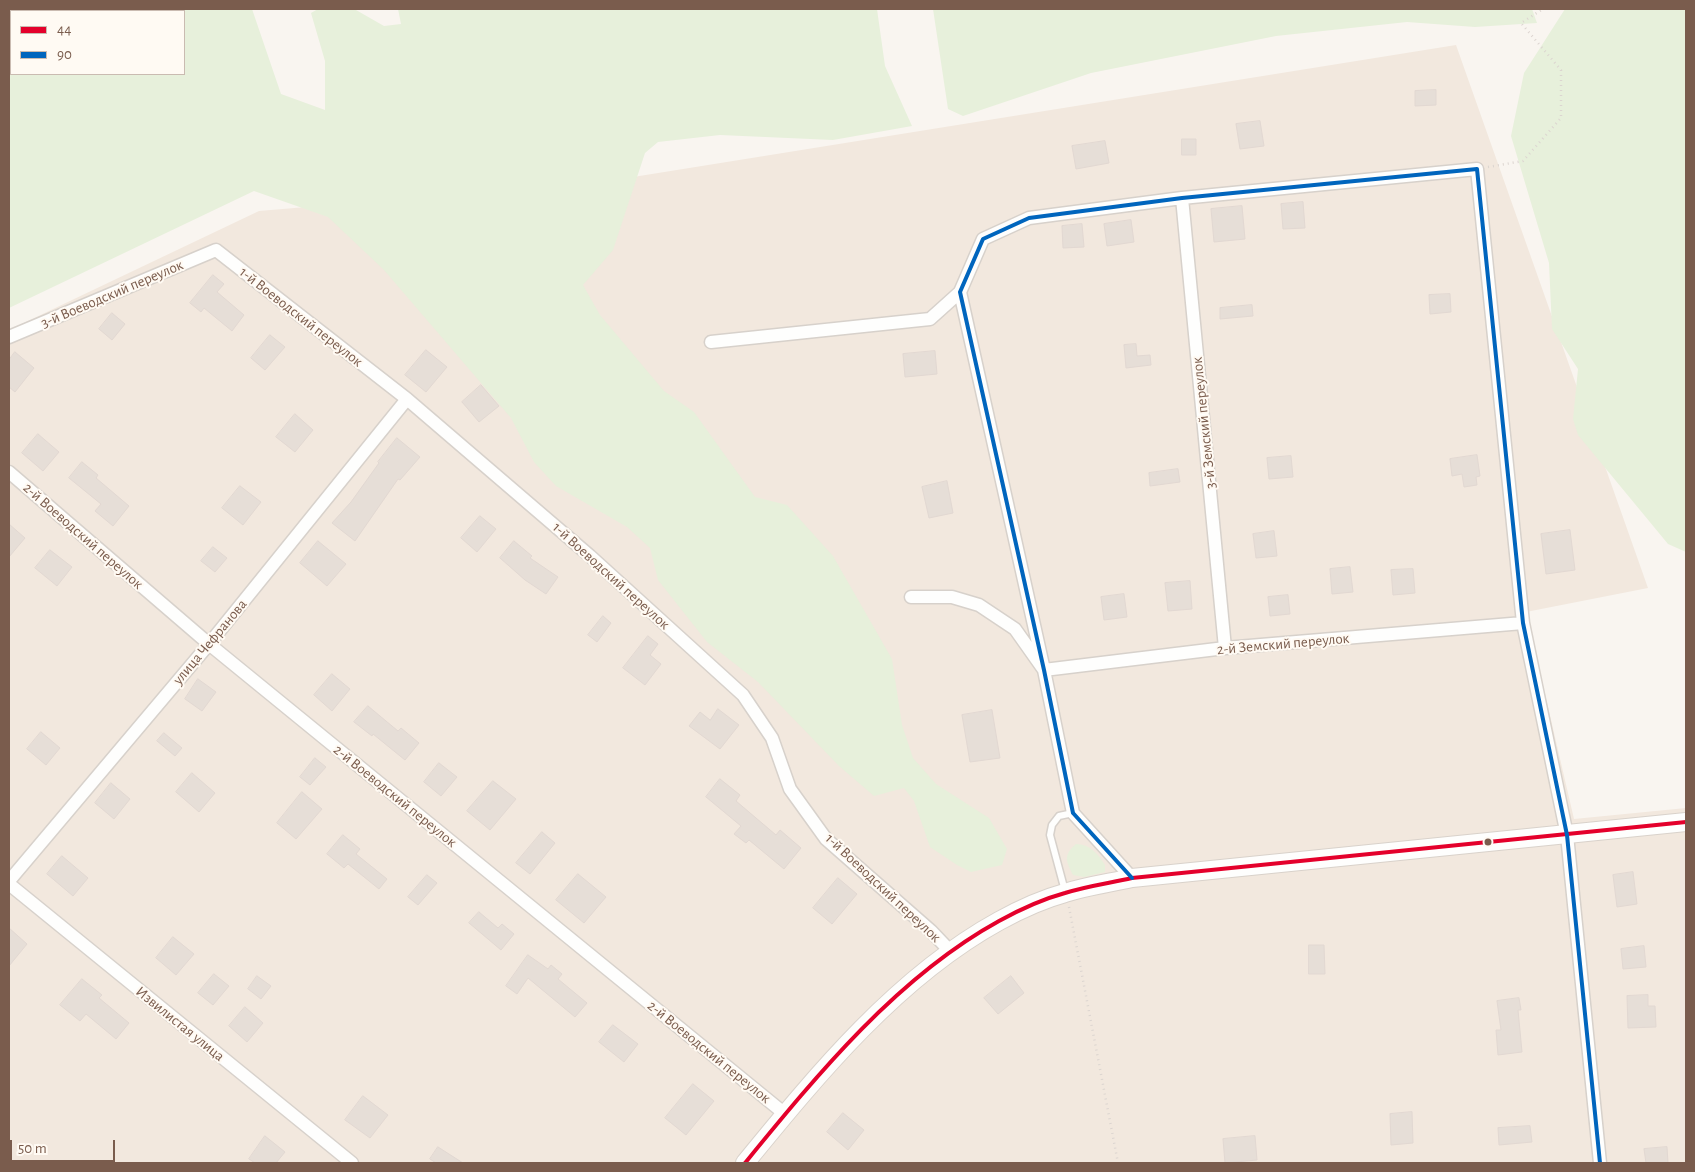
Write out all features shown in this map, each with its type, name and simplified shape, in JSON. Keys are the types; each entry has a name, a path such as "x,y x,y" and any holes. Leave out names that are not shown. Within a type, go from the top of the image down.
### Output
{"street":[{"path":"711,342 930,319 960,292 983,239 1029,218 1182,198 1477,169 1523,623 1567,836 1600,1163 1595,1163"},
{"name":"3-й Земский переулок","path":"1182,198 1225,648"},
{"name":"3-й Воеводский переулок","path":"9,337 216,250"},
{"name":"1-й Воеводский переулок","path":"216,250 407,399 590,556 743,695 772,738 790,789 826,838 951,952"},
{"path":"960,292 1044,670 1073,814 1132,878"},
{"name":"улица Чефранова","path":"9,883 208,644 407,399"},
{"name":"2-й Воеводский переулок","path":"9,472 208,644 785,1114"},
{"path":"911,597 952,597 979,605 1015,629 1044,670"},
{"name":"2-й Земский переулок","path":"1044,670 1225,648 1523,623"},
{"path":"744,1163 785,1114 861,1030 912,983 951,952 999,921 1065,892 1132,878 1516,839 1567,836 1686,822"},
{"name":"Извилистая улица","path":"9,883 352,1163"}],"lane":[{"path":"1065,892 1050,835 1052,825 1060,816 1073,814"}],"path":[{"path":"1477,169 1524,161 1561,118 1561,70 1521,23 1543,9"},
{"path":"1065,892 1118,1163"}],"shaded area":[{"path":"1456,45 1648,588 1526,612 1574,819 1686,808 1686,1163 9,1163 9,330 259,211 602,182"}],"green space":[{"path":"252,9 281,94 325,110 325,61 311,13 318,9 356,10 384,26 401,24 398,9 877,9 885,66 912,126 833,140 720,135 658,142 645,153 613,250 583,285 600,315 664,391 694,412 755,497 787,505 833,556 892,659 902,725 913,758 936,784 989,818 1007,849 1002,865 971,872 930,847 914,801 904,788 874,796 839,766 758,682 707,642 658,580 650,548 627,527 556,486 534,462 511,418 384,270 328,217 254,191 9,308 9,30 10,75 185,75 185,10 58,10"},
{"path":"933,9 1532,9 1537,23 1475,27 1407,22 1276,36 1091,73 963,116 948,109"},
{"path":"1565,9 1686,9 1686,552 1668,544 1578,435 1573,419 1578,369 1552,329 1549,263 1511,136 1524,73"},
{"path":"1076,844 1089,848 1096,854 1105,865 1105,872 1084,877 1073,875 1067,855"}],"building":[{"path":"1436,90 1436,105 1415,106 1415,91"},
{"path":"1260,121 1264,146 1240,149 1236,124"},
{"path":"1182,139 1196,139 1196,155 1182,155"},
{"path":"1105,141 1109,163 1076,169 1072,146"},
{"path":"1303,202 1305,228 1283,229 1281,204"},
{"path":"1242,206 1245,239 1214,242 1211,209"},
{"path":"1131,220 1134,242 1107,246 1104,224"},
{"path":"1082,224 1084,247 1063,248 1062,226"},
{"path":"213,275 224,284 217,292 244,315 232,331 204,308 201,312 190,303"},
{"path":"1450,294 1451,312 1430,314 1429,295"},
{"path":"1252,305 1253,316 1220,319 1220,308"},
{"path":"112,313 125,324 112,340 99,329"},
{"path":"270,335 285,347 265,370 251,358"},
{"path":"1136,344 1137,356 1150,355 1151,365 1126,368 1124,345"},
{"path":"426,350 447,367 426,392 405,375"},
{"path":"935,351 937,374 905,377 903,354"},
{"path":"15,352 34,368 15,392 9,387 9,360"},
{"path":"481,385 499,406 479,422 462,402"},
{"path":"295,414 313,430 295,452 276,437"},
{"path":"38,434 59,452 43,471 22,453"},
{"path":"397,438 420,457 400,480 398,479 355,541 332,523 351,502"},
{"path":"1477,455 1480,476 1476,477 1477,485 1464,487 1462,474 1452,476 1450,459"},
{"path":"1291,456 1293,477 1269,479 1267,458"},
{"path":"82,462 98,475 96,478 129,506 113,526 95,511 101,504 69,478"},
{"path":"1178,469 1180,482 1150,486 1149,473"},
{"path":"947,481 953,513 929,518 922,487"},
{"path":"240,486 261,502 243,525 222,508"},
{"path":"480,516 496,529 477,552 461,538"},
{"path":"9,524 25,538 9,557"},
{"path":"1570,530 1575,570 1546,574 1541,534"},
{"path":"1274,531 1277,556 1256,558 1253,534"},
{"path":"318,541 346,564 327,586 300,563"},
{"path":"514,541 532,556 530,558 558,577 546,594 525,580 500,558"},
{"path":"213,547 227,558 215,572 201,561"},
{"path":"50,550 72,567 57,586 35,568"},
{"path":"1350,567 1353,592 1332,594 1330,569"},
{"path":"1413,569 1415,593 1393,595 1391,570"},
{"path":"1190,581 1192,609 1168,611 1165,583"},
{"path":"1124,594 1127,617 1104,620 1101,597"},
{"path":"1288,595 1290,614 1270,616 1268,597"},
{"path":"603,616 611,623 597,642 588,635"},
{"path":"648,636 658,644 650,655 661,664 645,685 623,668"},
{"path":"332,674 350,689 332,711 314,695"},
{"path":"198,679 216,692 202,711 185,699"},
{"path":"368,706 398,731 401,728 419,743 405,760 373,734 372,736 354,722"},
{"path":"718,709 739,725 720,749 689,726 700,712 710,720"},
{"path":"992,710 1000,758 970,762 962,715"},
{"path":"41,732 60,748 46,765 27,749"},
{"path":"164,733 182,748 175,756 157,741"},
{"path":"315,758 326,767 310,785 300,777"},
{"path":"439,763 457,777 441,796 424,782"},
{"path":"192,773 215,793 199,812 176,792"},
{"path":"720,779 740,795 736,801 776,835 780,830 801,848 784,869 749,840 746,843 734,834 741,826 706,797"},
{"path":"493,781 516,799 490,830 467,811"},
{"path":"111,783 130,799 114,819 95,803"},
{"path":"302,792 322,809 296,839 277,823"},
{"path":"542,832 555,843 530,874 516,863"},
{"path":"343,835 360,849 356,854 387,879 379,889 348,864 344,868 327,854"},
{"path":"62,856 88,878 73,896 47,874"},
{"path":"1633,872 1637,904 1617,907 1613,875"},
{"path":"578,874 606,897 584,923 556,900"},
{"path":"427,875 437,883 418,905 408,897"},
{"path":"838,878 857,894 832,924 813,908"},
{"path":"479,912 498,928 502,924 514,934 501,950 469,923"},
{"path":"9,928 27,944 9,966"},
{"path":"173,937 194,954 176,975 156,958"},
{"path":"1309,945 1324,945 1325,974 1309,974"},
{"path":"1644,946 1646,967 1623,969 1621,949"},
{"path":"528,955 548,969 551,965 562,974 558,979 587,1003 575,1017 528,978 517,994 506,986"},
{"path":"214,974 229,986 213,1005 198,993"},
{"path":"257,976 271,986 261,999 248,989"},
{"path":"1011,976 1024,993 998,1014 984,998"},
{"path":"82,979 102,995 99,998 129,1023 116,1039 86,1014 80,1021 60,1005"},
{"path":"1648,995 1648,1006 1655,1006 1656,1027 1628,1028 1627,996"},
{"path":"1519,998 1521,1010 1518,1010 1522,1052 1498,1055 1496,1030 1501,1030 1497,1001"},
{"path":"245,1007 263,1023 247,1042 229,1026"},
{"path":"613,1025 638,1044 624,1062 599,1042"},
{"path":"693,1084 714,1101 686,1135 665,1118"},
{"path":"363,1096 388,1115 370,1138 345,1120"},
{"path":"1412,1112 1413,1143 1391,1145 1390,1114"},
{"path":"843,1113 864,1130 848,1150 827,1132"},
{"path":"1530,1126 1532,1142 1499,1145 1498,1128"},
{"path":"265,1136 285,1152 276,1163 255,1163 249,1159"},
{"path":"1255,1136 1257,1160 1225,1163 1223,1139"},
{"path":"438,1147 463,1163 436,1163 430,1159"},
{"path":"1667,1147 1668,1163 1646,1163 1644,1149"}],"transit line":[{"name":"90","path":"1132,878 1073,813 1044,670 960,292 983,239 1029,218 1182,198 1477,169 1523,623 1567,835 1600,1163"},
{"name":"44","path":"745,1163 830,1063 861,1030 926,970 962,944 999,921 1048,898 1082,888 1132,878 1686,822"}]}
